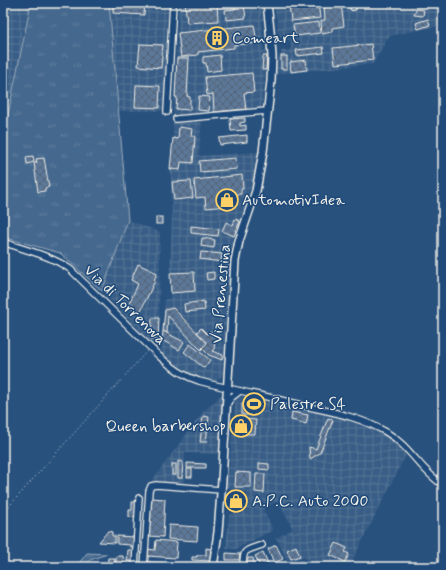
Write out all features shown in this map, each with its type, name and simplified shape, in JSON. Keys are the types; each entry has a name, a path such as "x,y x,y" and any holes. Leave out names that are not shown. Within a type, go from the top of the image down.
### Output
{"main road":[{"name":"Via Prenestina","path":"213,567 218,532 221,490 235,257 257,185 262,158 267,111 272,56 267,3"}],"street":[{"path":"167,112 173,3"},
{"path":"176,119 267,111"},
{"name":"Via di Torrenova","path":"3,242 47,257 70,269 167,363 183,374 199,381 342,415 380,428 400,442 426,472 443,485"},
{"path":"226,405 232,397 240,391"},
{"path":"144,567 149,490 151,486 156,485 221,490"},
{"path":"135,567 139,498"},
{"path":"243,567 244,553 247,550 262,545"},
{"path":"136,550 145,551"},
{"path":"297,567 301,565 304,567"}],"path":[{"path":"3,513 150,347"}],"shaded area":[{"path":"3,3 31,3 3,139"},
{"path":"109,3 170,3 164,111 119,111"},
{"path":"179,3 261,3 264,51 266,51 267,56 262,108 175,116 173,113"},
{"path":"274,3 443,3 443,22 435,27 389,36 373,64 276,74 277,57 281,56 281,51 291,50 291,41 278,37 278,26"},
{"path":"202,118 199,156 258,152 255,177 233,241 228,287 223,376 215,381 199,378 184,370 161,353 165,299 170,299 171,293 170,273 172,218 170,169 173,122"},
{"path":"128,220 160,232 159,318 157,349 102,291"},
{"path":"222,394 219,454 185,453 184,484 151,482 202,413"},
{"path":"236,396 345,418 388,435 407,453 349,567 309,567 304,557 289,564 276,538 293,529 278,501 263,509 273,530 236,549 226,548 229,516 242,504 247,495 247,492 230,491 230,488 227,487"}],"green space":[{"path":"31,3 109,3 128,220 102,291 60,253 3,237 3,139"},
{"path":"87,553 107,554 90,560 84,567 76,567"}],"building":[{"path":"113,3 145,3 144,15 113,13"},
{"path":"185,3 217,3 218,21 187,23"},
{"path":"318,3 320,18 291,21 289,4"},
{"path":"324,3 341,3 344,26 332,28 332,32 322,34 321,21 325,20"},
{"path":"244,5 246,18 226,20 225,10 235,9 235,6"},
{"path":"416,9 424,10 423,16 414,15"},
{"path":"428,19 430,25 418,29 416,23"},
{"path":"319,22 320,33 295,36 293,25"},
{"name":"Comeart","path":"254,25 257,43 234,45 234,48 198,52 198,55 181,57 178,33"},
{"path":"140,44 163,45 161,68 138,66"},
{"path":"371,44 373,60 335,64 333,48"},
{"path":"323,47 324,53 297,56 296,50"},
{"path":"220,55 221,70 207,72 206,63 203,63 203,57"},
{"path":"263,56 267,56 266,70 262,70"},
{"path":"281,56 287,56 287,69 281,69"},
{"path":"177,58 189,58 187,96 190,97 190,110 176,109 177,97 175,97"},
{"path":"306,60 307,70 291,72 290,62"},
{"path":"252,73 254,92 244,93 246,109 214,112 213,94 207,95 205,77"},
{"path":"136,85 160,86 159,108 135,107"},
{"path":"199,96 210,97 209,111 198,110"},
{"path":"245,118 245,122 240,123 240,126 246,125 246,130 231,131 230,119"},
{"path":"179,127 192,129 191,136 195,136 193,163 181,162 180,170 170,169 173,138 178,139"},
{"path":"247,135 247,142 220,145 219,138"},
{"path":"33,156 34,162 27,164 26,157"},
{"path":"44,158 49,187 45,188 45,191 38,192 34,163 37,163 36,159"},
{"path":"236,158 237,169 200,172 199,161"},
{"path":"242,175 243,189 241,189 241,194 227,195 228,206 206,208 205,197 196,198 194,180"},
{"path":"191,181 193,198 174,200 172,182"},
{"path":"156,217 162,217 162,224 156,224"},
{"path":"235,219 240,221 234,236 222,231 226,222 233,225"},
{"path":"191,226 219,229 218,236 191,233"},
{"path":"202,238 215,240 214,248 201,246"},
{"path":"201,252 222,254 221,262 200,259"},
{"path":"138,264 157,273 154,280 155,281 140,312 128,306 138,284 131,280"},
{"path":"194,272 195,291 171,293 170,273"},
{"path":"214,272 214,279 207,280 206,273"},
{"path":"204,301 205,310 185,312 184,304"},
{"path":"173,308 207,343 201,350 168,316 167,333 163,331 165,310"},
{"path":"152,318 159,318 158,340 151,339"},
{"path":"201,328 207,334 211,331 218,338 215,341 214,349 212,351 223,355 222,360 209,355 202,348 207,343 197,332"},
{"path":"163,331 184,342 179,350 162,340"},
{"path":"190,344 210,360 204,368 184,352"},
{"path":"242,404 258,404 257,415 242,415"},
{"path":"292,412 308,415 306,424 291,420"},
{"path":"203,416 209,417 206,442 200,442"},
{"path":"328,418 333,420 320,453 310,459 309,447 316,449"},
{"path":"241,419 256,420 255,434 240,434"},
{"path":"178,461 183,462 182,478 178,478"},
{"path":"187,463 206,464 206,468 187,468"},
{"path":"259,463 269,464 269,470 259,469"},
{"path":"172,464 176,464 176,475 172,475"},
{"path":"187,469 192,469 192,477 187,477"},
{"path":"236,472 251,473 251,487 235,487"},
{"path":"256,474 265,474 264,493 255,492"},
{"path":"151,498 165,499 163,537 149,536"},
{"path":"132,502 137,502 137,518 129,517 129,510 132,510"},
{"path":"169,525 198,527 197,541 168,539"},
{"path":"108,531 112,532 112,536 115,536 115,543 99,542"},
{"path":"117,536 135,537 135,547 117,544"},
{"path":"156,540 177,542 176,558 147,556 147,549 155,550"},
{"path":"336,543 347,548 345,552 349,554 345,562 330,555"},
{"path":"276,545 283,559 274,563 268,549"},
{"path":"296,546 300,556 291,559 287,550"},
{"path":"206,548 211,549 210,561 192,560 192,557 197,557 197,555 206,555"},
{"path":"128,550 135,550 135,561 127,561"},
{"path":"263,552 268,563 260,566 255,556"},
{"path":"226,553 240,554 239,560 226,560"},
{"path":"116,556 123,556 126,567 116,567"},
{"path":"108,558 115,558 114,567 107,567"},
{"path":"248,558 253,558 255,567 247,567"},
{"path":"149,562 163,563 163,567 149,567"},
{"path":"169,563 183,564 183,567 168,567"}],"place":[{"name":"Comeart","path":"217,38"},
{"name":"AutomotivIdea","path":"227,200"},
{"name":"Palestre S4","path":"254,404"},
{"name":"Queen barbershop","path":"241,426"},
{"name":"A.P.C. Auto 2000","path":"236,501"}]}
